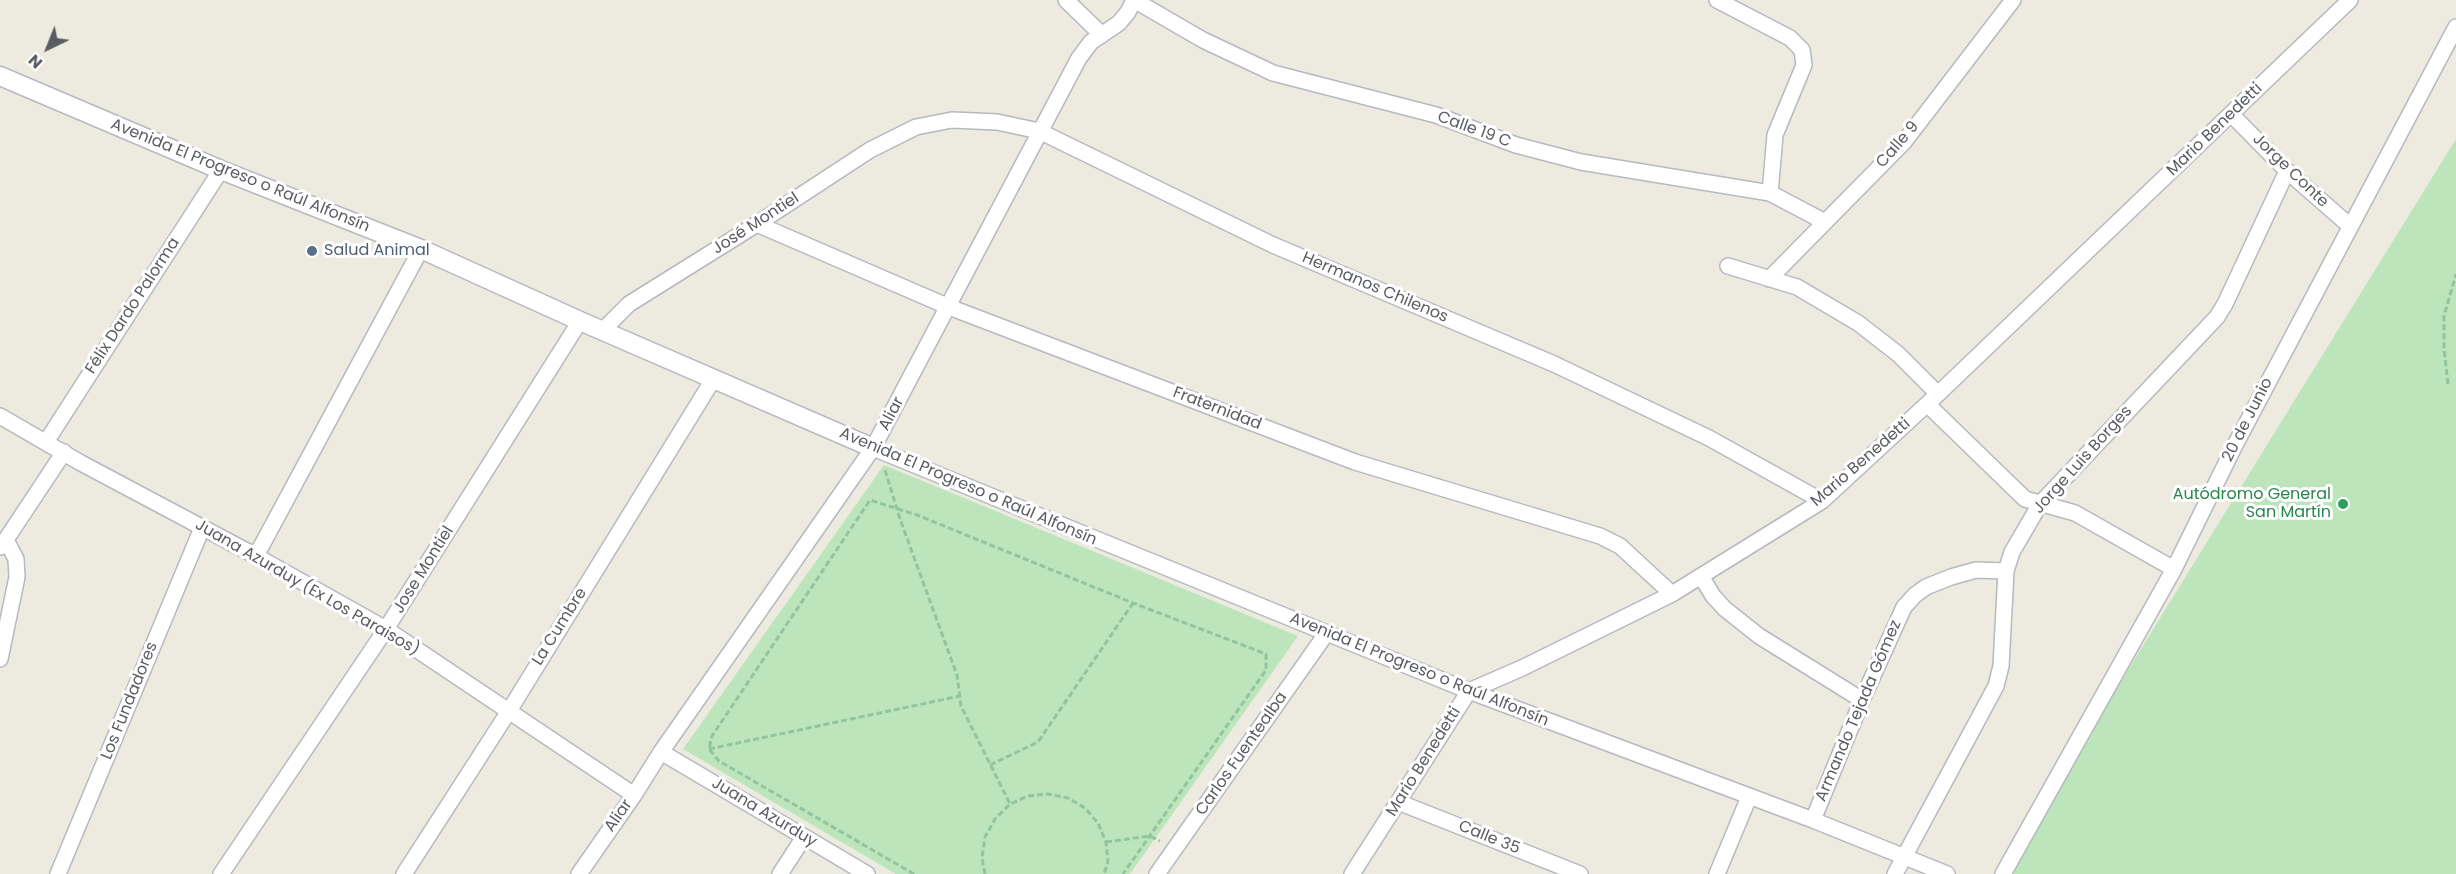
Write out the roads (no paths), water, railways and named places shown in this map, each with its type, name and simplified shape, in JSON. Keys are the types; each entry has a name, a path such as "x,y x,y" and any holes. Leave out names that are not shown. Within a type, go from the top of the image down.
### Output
{"street":[{"path":"1066,0 1101,35"},
{"name":"Aliar","path":"579,874 661,752 878,451 1039,131 1079,58 1091,42 1119,23 1134,0"},
{"name":"Calle 19 C","path":"1134,0 1203,40 1273,73 1436,115 1516,145 1581,162 1770,193 1826,222"},
{"path":"1717,0 1790,38 1802,50 1804,65 1775,135 1770,193"},
{"name":"Calle 9","path":"1769,279 1904,142 2013,0"},
{"name":"Mario Benedetti","path":"1352,874 1469,691 1522,668 1672,594 1822,501 2350,0"},
{"name":"20 de Junio","path":"2003,874 2174,569 2234,447 2456,27"},
{"name":"Avenida El Progreso o Raúl Alfonsín","path":"0,76 221,170 421,249 878,451 1469,691 1813,820 1947,874"},
{"name":"Jorge Conte","path":"2231,114 2287,171 2350,226"},
{"name":"Hermanos Chilenos","path":"916,127 952,120 997,122 1039,131 1273,245 1564,369 1709,438 1822,501"},
{"name":"José Montiel","path":"603,330 629,304 870,150 916,127"},
{"name":"Félix Dardo Palorma","path":"46,442 221,170"},
{"name":"Jorge Luis Borges","path":"1895,874 1996,686 2001,666 2006,571 2012,552 2040,504 2217,317 2287,171"},
{"name":"Fraternidad","path":"757,224 949,307 1354,462 1600,536 1620,546 1672,594"},
{"path":"256,556 421,249"},
{"path":"1728,266 1797,287 1858,323 1898,354 1932,399 2025,499 2075,513 2174,569"},
{"name":"Jose Montiel","path":"221,874 386,629 580,321"},
{"name":"La Cumbre","path":"404,874 508,711 714,378"},
{"name":"Juana Azurduy (Ex Los Paraisos)","path":"0,416 386,629 634,795"},
{"path":"0,659 17,577 16,559 3,544 64,452"},
{"name":"Los Fundadores","path":"58,874 202,528"},
{"name":"Armando Tejada Gómez","path":"1813,820 1862,699 1899,616 1915,595 1934,584 1976,570 2006,571"},
{"path":"1701,576 1713,596 1725,609 1759,636 1862,699"},
{"name":"Carlos Fuentealba","path":"1157,874 1326,634"},
{"name":"Juana Azurduy","path":"661,752 867,874"},
{"path":"1717,874 1749,797"},
{"name":"Calle 35","path":"1398,802 1580,874"},
{"path":"780,874 804,837"}],"place":[{"name":"Salud Animal","path":"312,251"},
{"name":"Autódromo General San Martín","path":"2343,504"}]}
